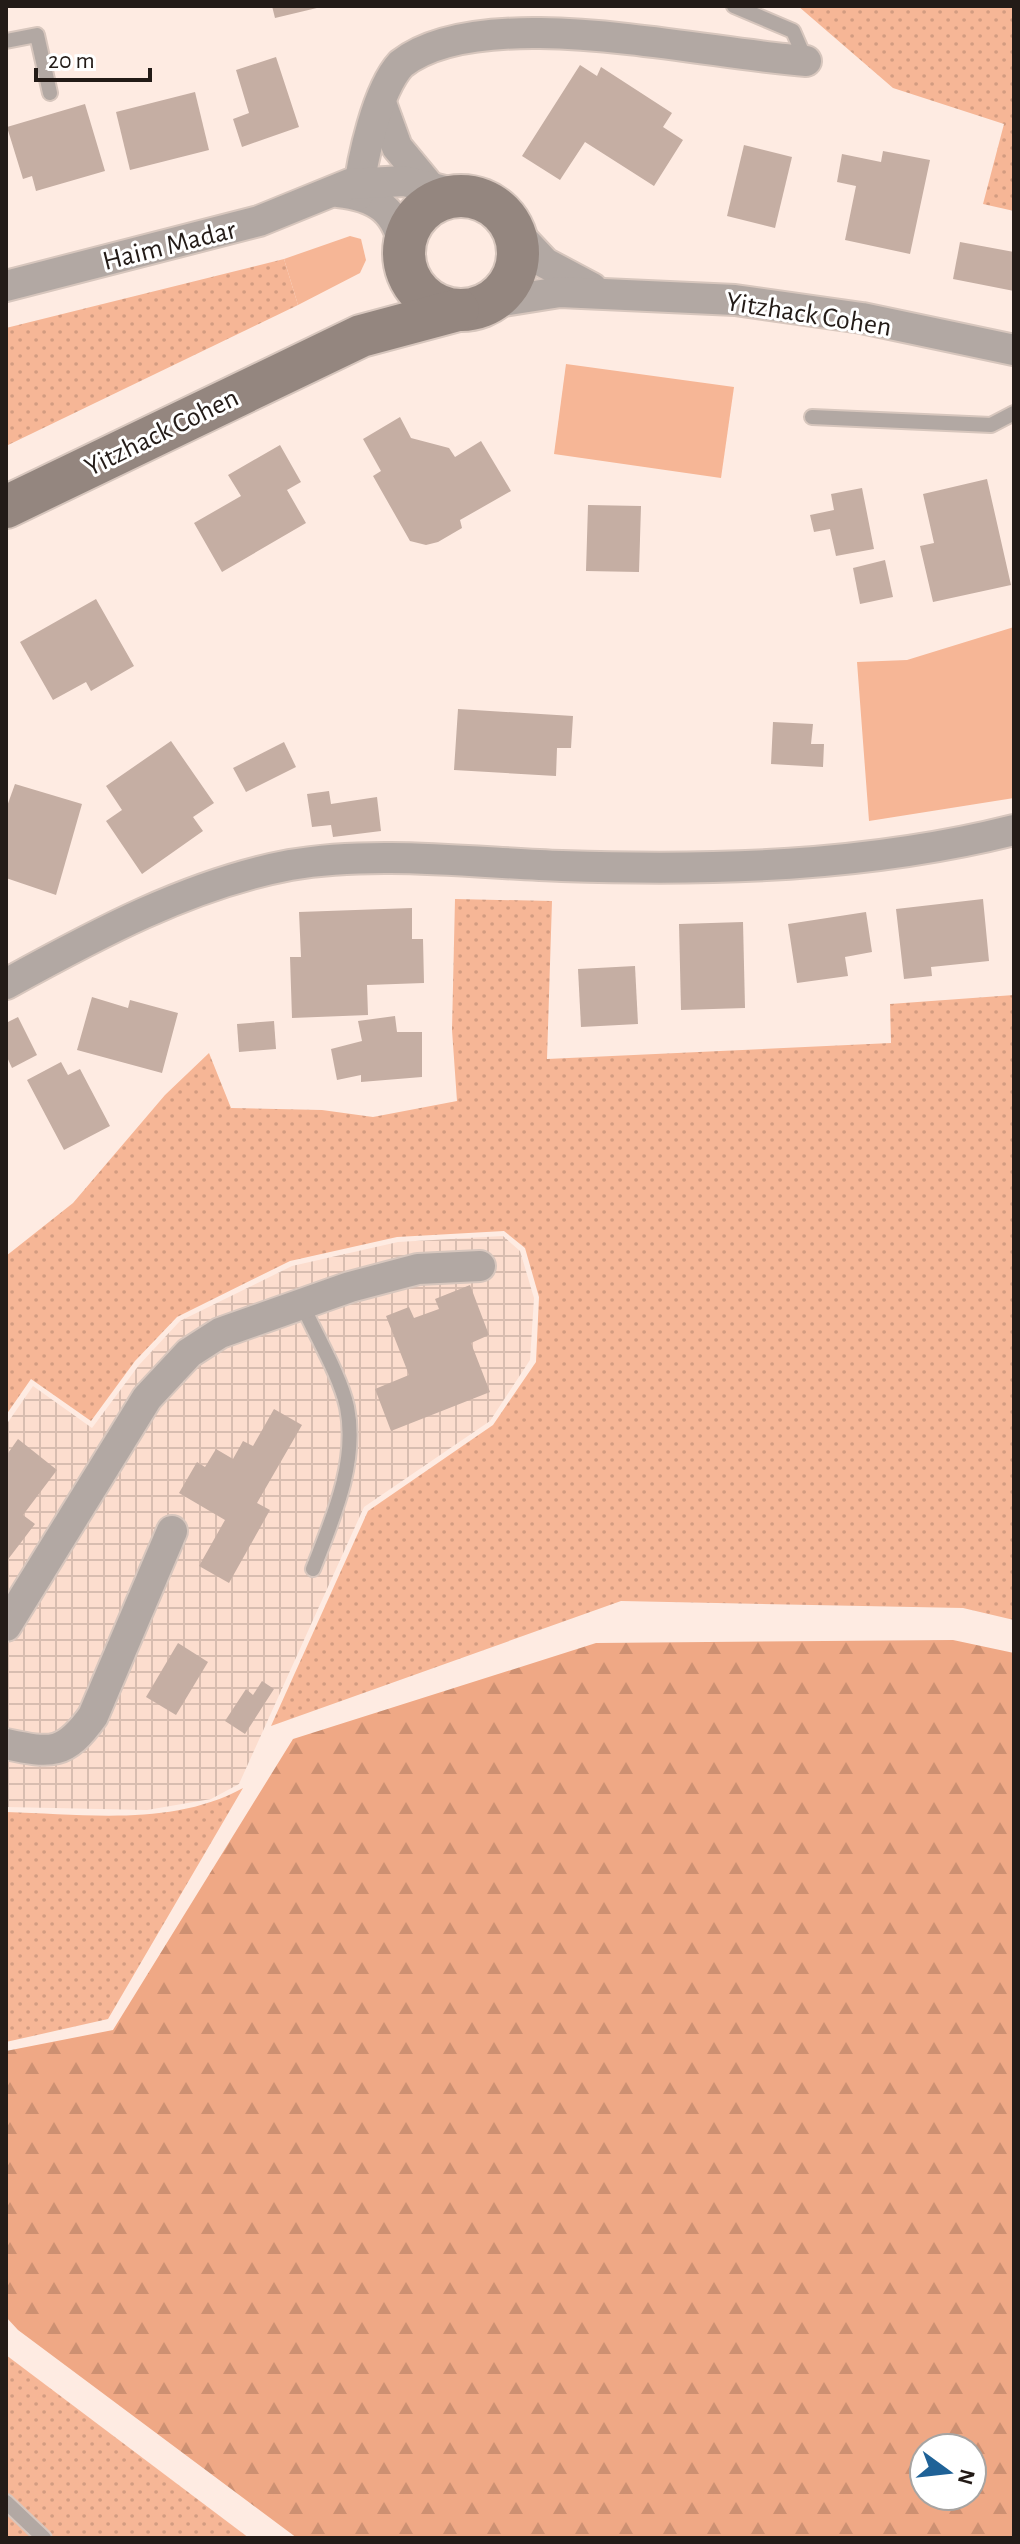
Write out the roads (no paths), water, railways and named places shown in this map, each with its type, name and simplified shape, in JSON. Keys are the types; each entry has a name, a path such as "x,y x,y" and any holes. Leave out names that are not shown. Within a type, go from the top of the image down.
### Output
{"street":[{"path":"381,103 397,147 447,192 496,208 513,229 518,245 516,268 506,289 474,307 426,299 412,282 400,227 393,217 375,202 349,190 381,103 390,80 412,54 459,30 508,23 592,25 763,57 806,61"},
{"name":"Haim Madar","path":"6,286 259,221 387,180 447,192"},
{"path":"404,256 410,228 424,210 442,199 447,192"},
{"name":"Yitzhack Cohen","path":"513,229 545,263 601,291"},
{"name":"Yitzhack Cohen","path":"361,336 390,301 404,256"},
{"name":"Yitzhack Cohen","path":"6,507 361,336 533,294 601,291 735,300 822,311 1014,350"},
{"path":"6,984 158,908 226,882 291,865 360,860 633,868 756,865 878,855 1014,830"},
{"path":"6,1626 147,1398 189,1353 220,1333 418,1269 480,1266"},
{"path":"6,1744 59,1750 75,1740 93,1716 172,1531"}],"lane":[{"path":"734,6 793,31 806,61"},
{"path":"6,41 37,35 50,93"},
{"path":"812,417 991,425 1014,413"},
{"path":"302,1304 346,1405 349,1455 333,1517 313,1569"},
{"path":"6,2502 44,2538"}]}
